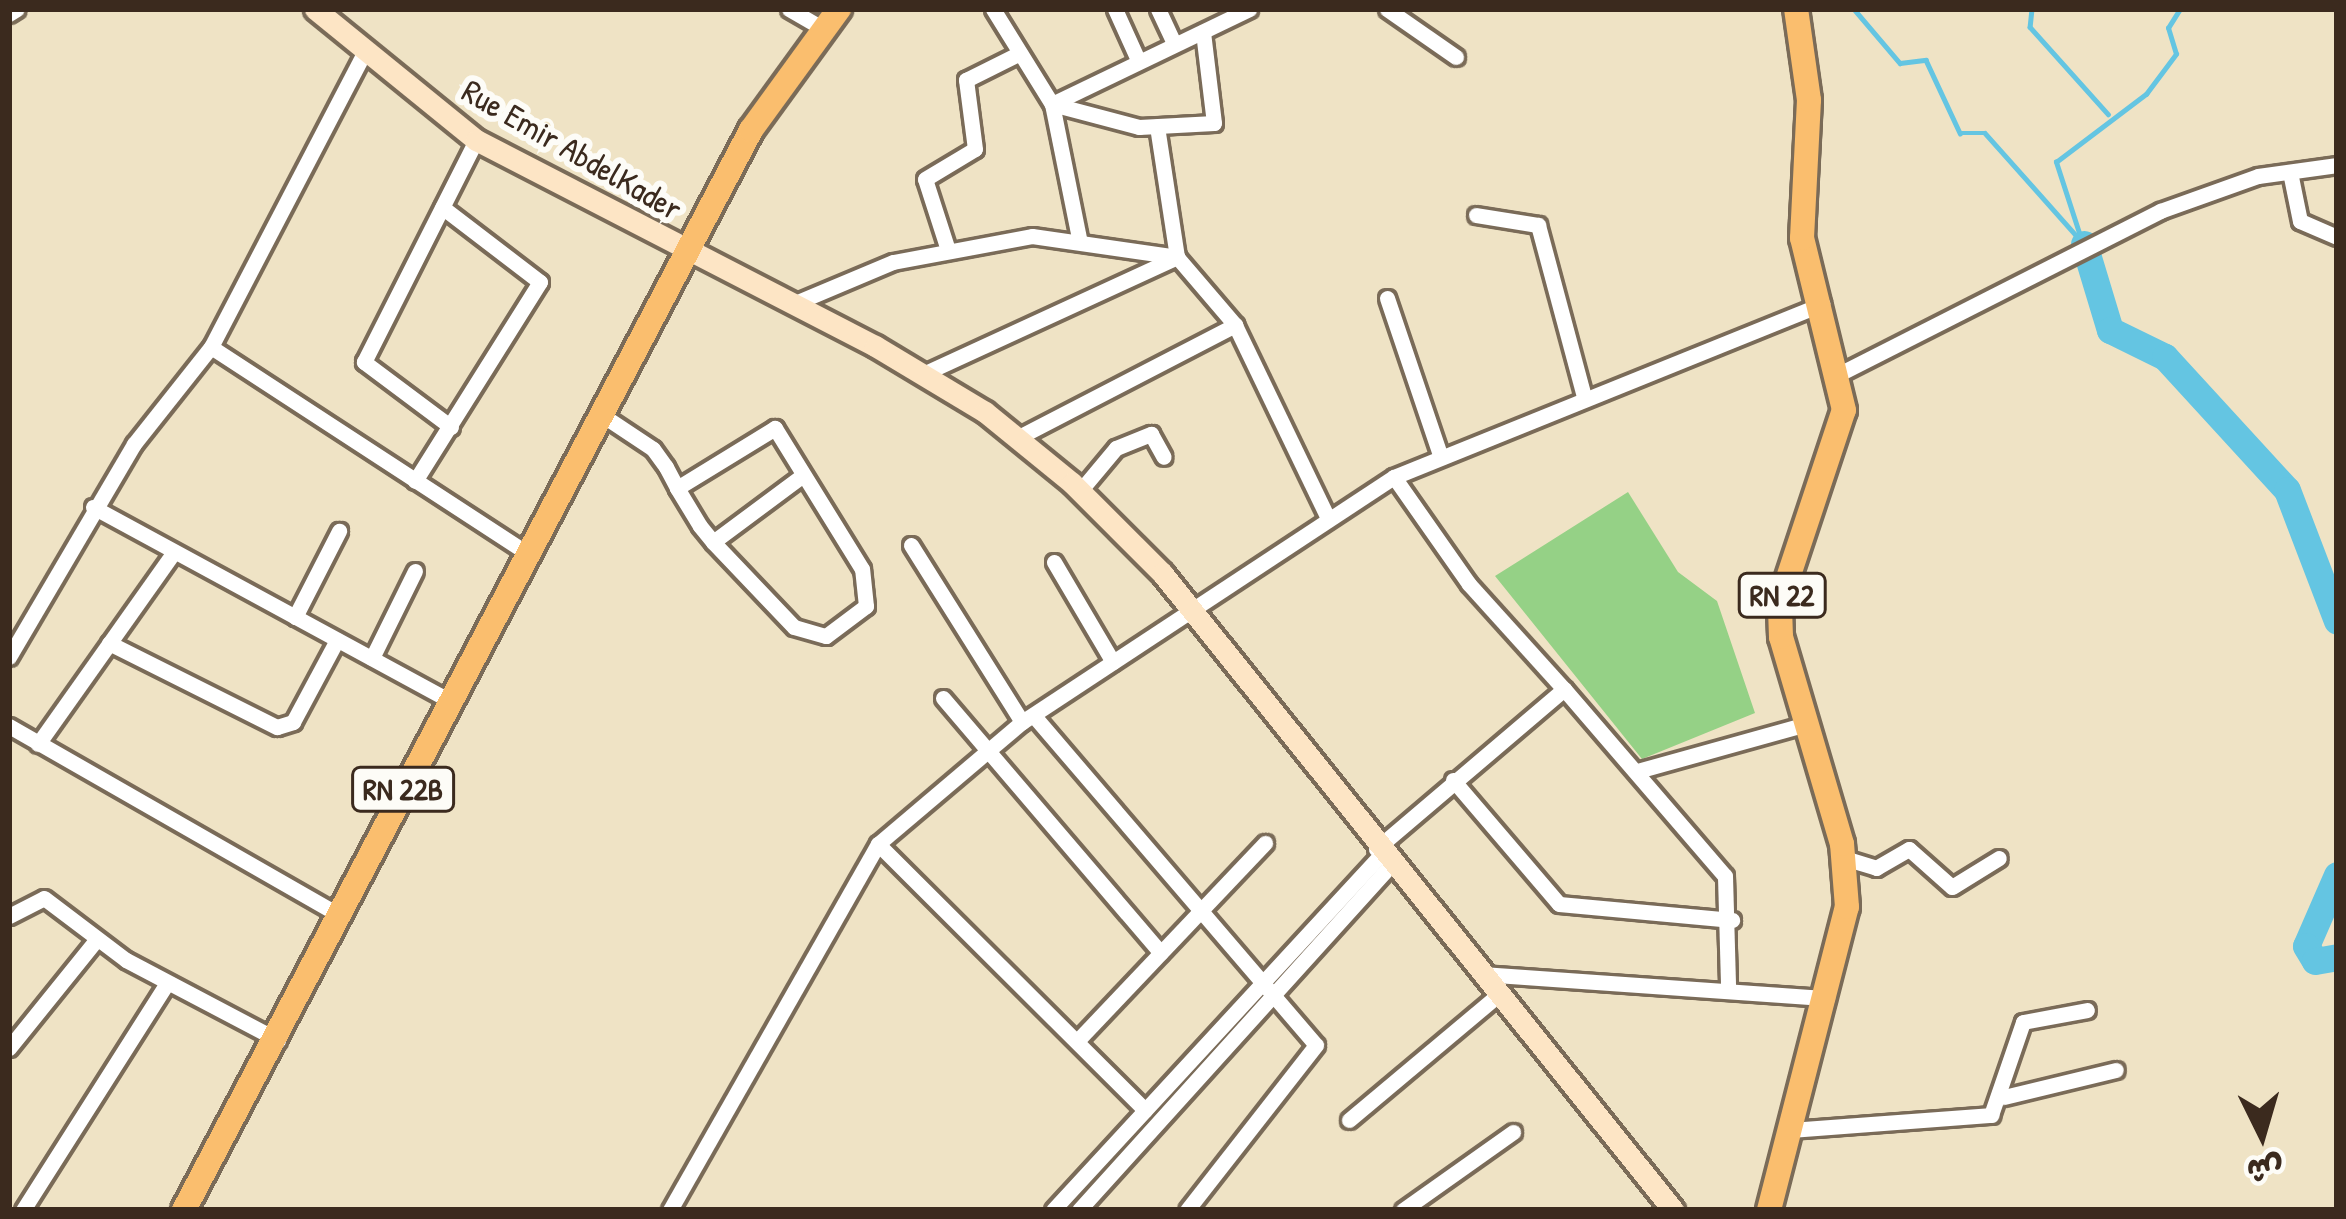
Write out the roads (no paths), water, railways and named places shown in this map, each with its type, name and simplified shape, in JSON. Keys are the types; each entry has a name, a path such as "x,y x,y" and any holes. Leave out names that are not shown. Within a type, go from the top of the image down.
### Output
{"main road":[{"name":"Rue Emir AbdelKader","path":"315,9 363,55 476,140 922,374 1017,438 1080,490 1188,608 1658,1202 1673,1210"},
{"name":"RN 22","path":"1769,1210 1847,907 1844,858 1803,725 1780,602 1831,472 1843,372 1802,238 1809,100 1796,9"},
{"name":"RN 22B","path":"184,1210 278,1040 450,700 772,92 831,19"},
{"name":"RN 22","path":"1759,1210 1775,1180"}],"street":[{"path":"9,14 17,9"},
{"path":"789,9 831,19"},
{"path":"993,9 1016,55 1052,104 1079,238"},
{"path":"1115,9 1138,60"},
{"path":"1158,9 1174,44"},
{"path":"1052,104 1203,32 1221,15 1249,9"},
{"path":"1387,9 1456,57"},
{"path":"1052,104 1157,127 1218,115 1203,32"},
{"path":"10,652 93,507 211,347 363,55"},
{"path":"947,248 925,179 975,149 966,80 1016,55"},
{"path":"1157,127 1178,257 1235,326 1326,514"},
{"path":"451,427 364,362 476,140"},
{"path":"1843,372 2160,211 2290,172 2337,165"},
{"path":"2290,172 2300,220 2337,237"},
{"path":"415,481 540,282 442,207"},
{"path":"1476,215 1538,225 1584,397"},
{"path":"793,304 947,248 1079,238 1178,257"},
{"path":"922,374 1178,257"},
{"path":"1388,298 1440,455"},
{"path":"670,1210 878,844 1028,719 1326,514 1394,477 1822,304"},
{"path":"1017,438 1235,326"},
{"path":"211,347 529,554"},
{"path":"602,415 652,449 676,488 713,542 808,637 847,622 870,586 768,429 676,488"},
{"path":"1080,490 1116,448 1151,434 1164,457"},
{"path":"713,542 802,476"},
{"path":"1394,477 1468,584 1642,770 1725,876 1732,920 1728,986"},
{"path":"93,507 450,700"},
{"path":"295,616 339,532"},
{"path":"911,545 1028,719 1196,906 1316,1049 1187,1210"},
{"path":"38,744 174,552"},
{"path":"1054,562 1113,662"},
{"path":"371,658 415,571"},
{"path":"109,643 286,727 337,640"},
{"path":"1066,1208 1156,1121 1266,987 1453,780 1564,689"},
{"path":"943,698 982,756 1161,952"},
{"path":"1642,770 1803,725"},
{"path":"9,726 340,915"},
{"path":"1453,780 1559,904 1732,920"},
{"path":"1081,1038 1161,952 1196,906 1265,843"},
{"path":"878,844 1081,1038 1156,1121"},
{"path":"1844,858 1876,868 1909,849 1952,886 1999,858"},
{"path":"9,916 39,896 166,983 278,1040"},
{"path":"9,1048 97,939"},
{"path":"1482,974 1728,986 1827,998"},
{"path":"23,1210 166,983"},
{"path":"1066,1208 1142,1107 1266,987"},
{"path":"1349,1120 1498,994"},
{"path":"2004,1097 2026,1019 2087,1010"},
{"path":"1791,1130 1969,1121 2004,1097 2116,1070"},
{"path":"1403,1210 1513,1132"}],"waterway":[{"path":"1854,9 1900,63 1926,60 1960,133 1985,133 2084,244"},
{"path":"2032,9 2030,27 2108,114"},
{"path":"2081,239 2056,162 2146,94 2176,54 2168,28 2180,9"},
{"path":"2084,244 2110,330 2165,357 2287,490 2337,621"},
{"path":"2337,875 2306,946 2315,961 2337,957"}]}
